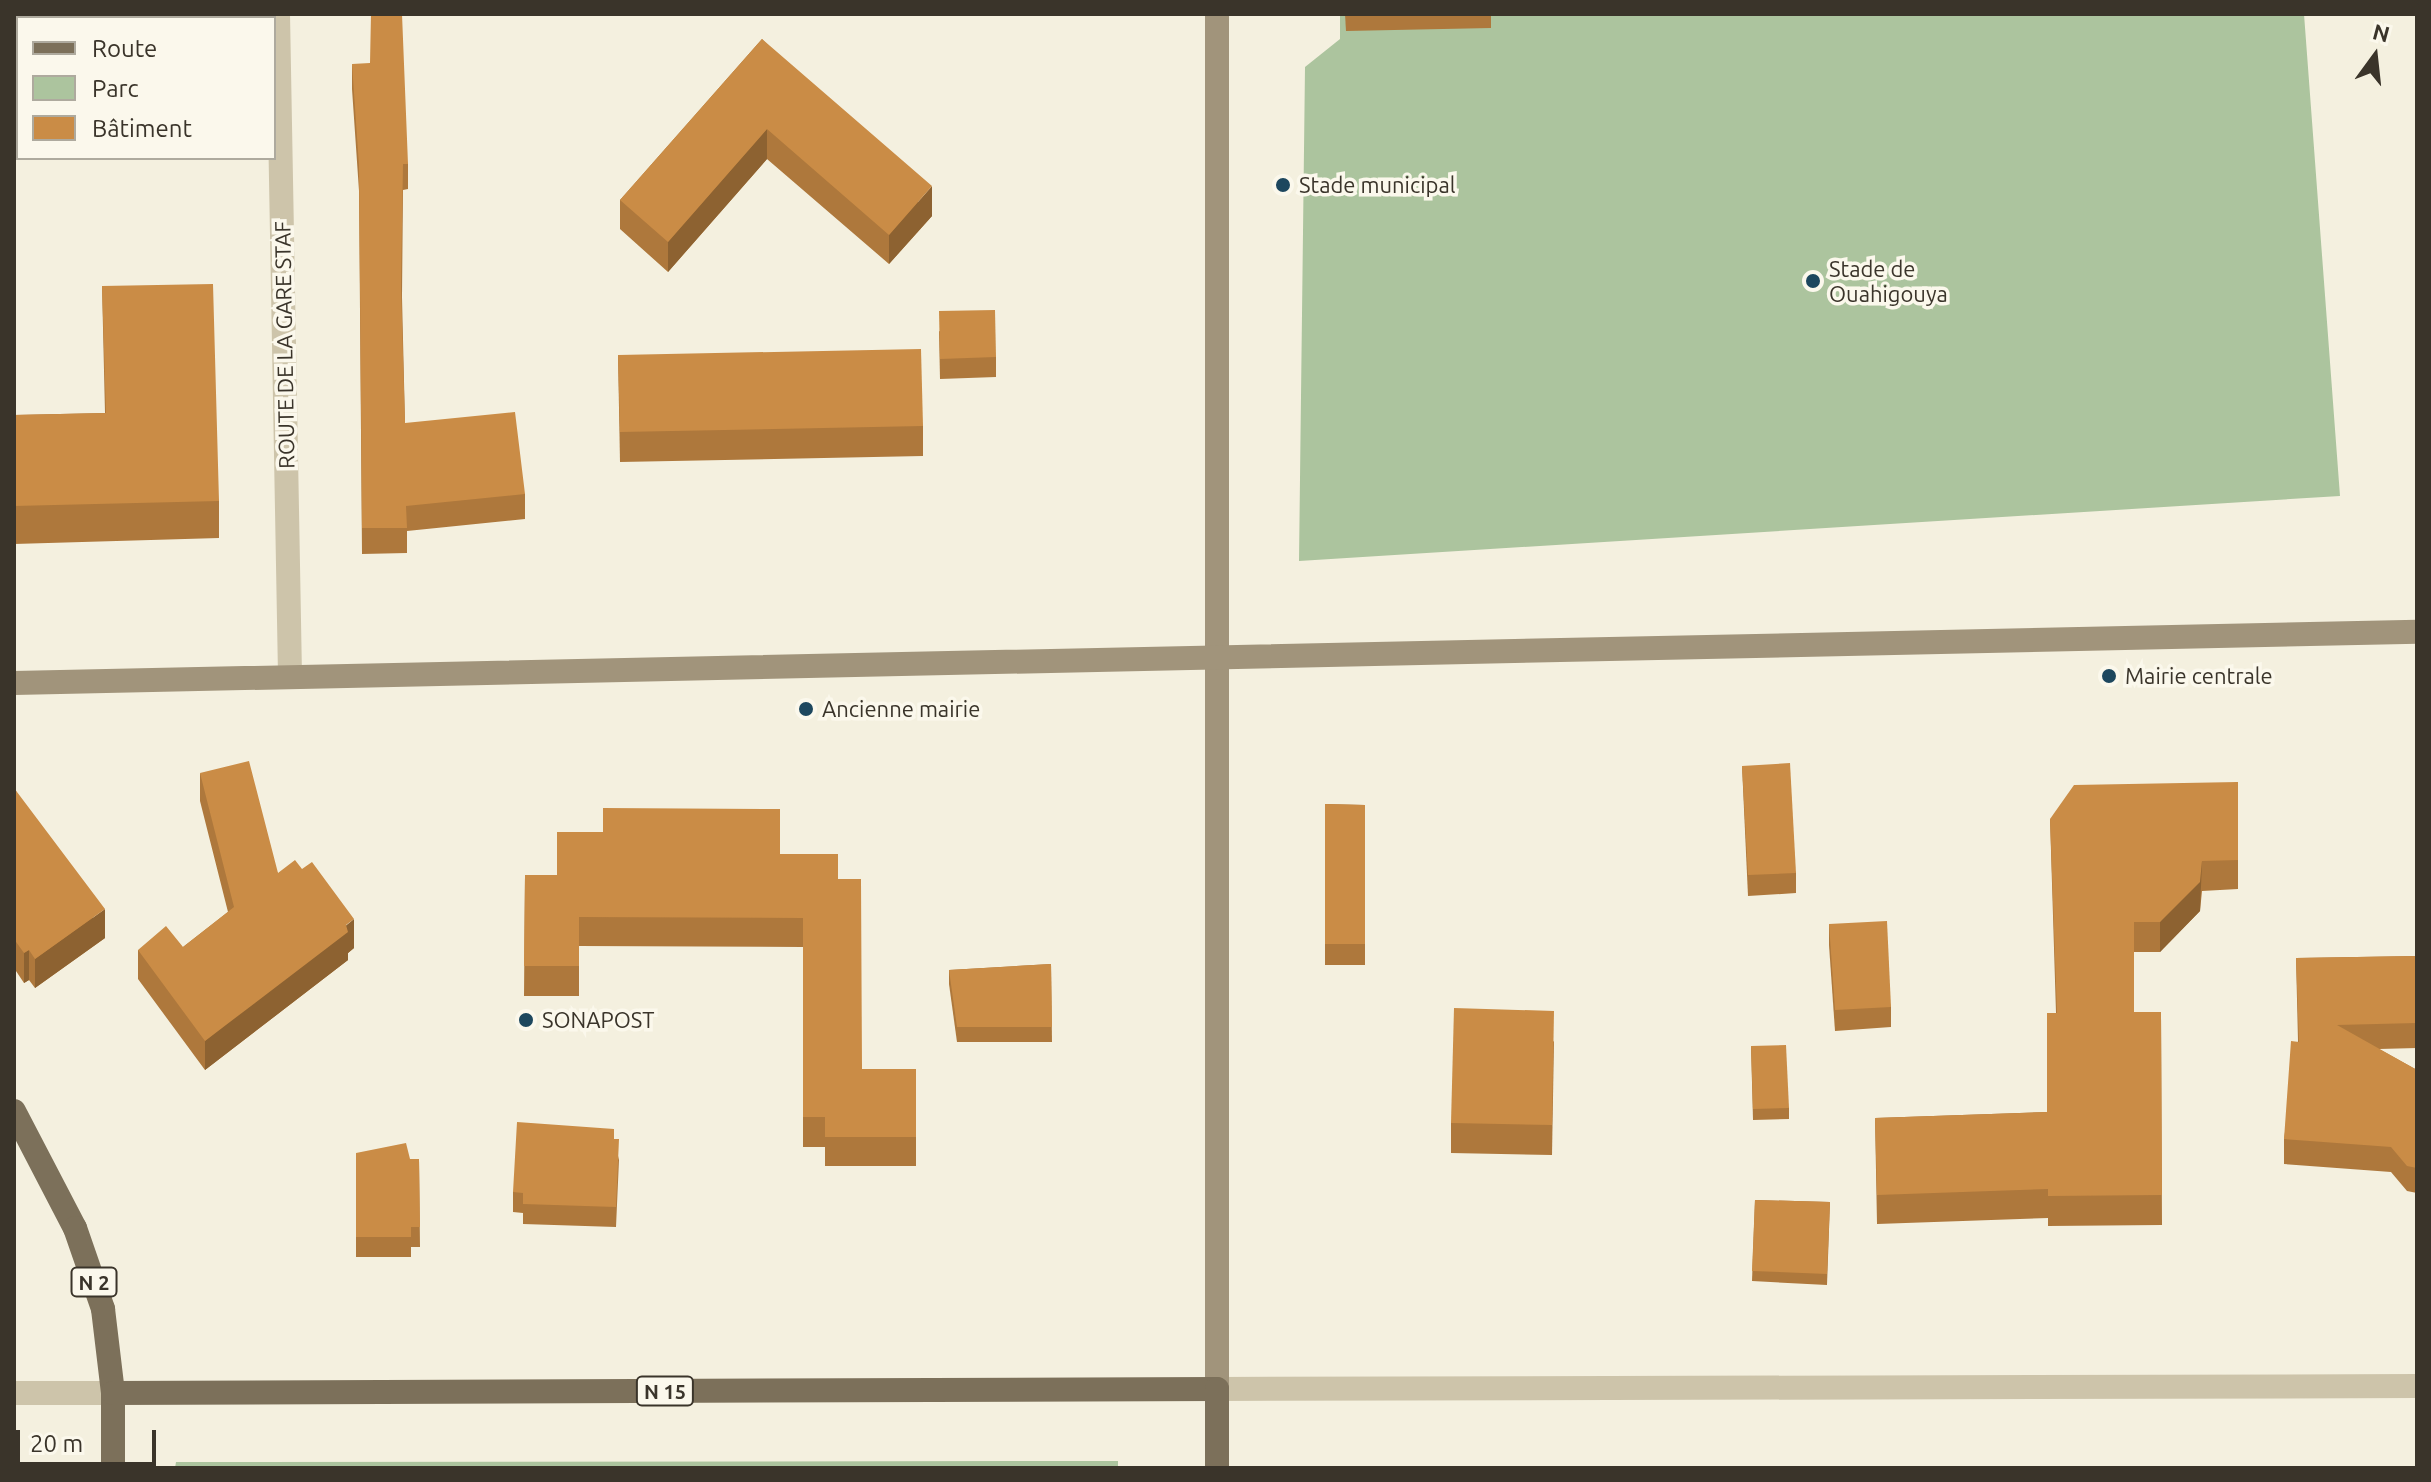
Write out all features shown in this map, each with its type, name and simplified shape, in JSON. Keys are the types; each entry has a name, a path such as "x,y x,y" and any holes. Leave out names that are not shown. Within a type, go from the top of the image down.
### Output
{"main road":[{"path":"1217,14 1217,1468"},
{"path":"14,683 2417,632"},
{"name":"N 2","path":"14,1111 75,1228 103,1309 113,1393 113,1468"},
{"name":"N 15","path":"113,1393 1217,1389"}],"street":[{"name":"ROUTE DE LA GARE STAF","path":"278,14 290,676"},
{"path":"1217,1389 2417,1386"},
{"path":"14,1393 113,1393"}],"green space":[{"name":"Stade de Ouahigouya","path":"1340,14 2304,14 2340,496 1299,561 1305,67 1340,39"},
{"path":"1118,1461 1118,1468 175,1468 176,1462"}],"building":[{"path":"27,14 218,14 218,16"},
{"path":"371,14 402,14 408,164 403,164 401,287 405,423 515,412 525,494 406,506 407,528 362,528 359,166 352,64 370,63"},
{"path":"762,39 932,186 889,235 767,129 668,242 620,200"},
{"path":"16,42 16,116 14,116"},
{"path":"213,284 219,501 14,506 14,415 106,413 102,286"},
{"path":"995,310 996,357 940,359 939,311"},
{"path":"921,349 923,426 620,432 618,355"},
{"path":"249,761 278,873 295,860 302,869 312,862 354,919 346,925 348,932 205,1041 138,950 166,926 183,947 234,907 200,773"},
{"path":"1790,763 1796,873 1748,875 1742,766"},
{"path":"2238,782 2238,860 2202,861 2200,882 2160,922 2134,922 2134,1012 2161,1012 2162,1195 2048,1196 2048,1189 1877,1195 1875,1118 2047,1112 2047,1013 2057,1013 2050,819 2074,785"},
{"path":"14,788 105,909 35,959 29,950 24,953 14,939"},
{"path":"1325,804 1365,805 1365,944 1325,944"},
{"path":"603,808 780,809 780,854 838,854 838,879 861,879 862,1069 916,1069 916,1137 825,1137 825,1117 803,1117 803,918 579,917 579,966 524,966 525,875 557,875 557,832 603,832"},
{"path":"1887,921 1891,1007 1835,1010 1829,924"},
{"path":"2417,956 2417,1023 2337,1025 2417,1070 2417,1168 2407,1166 2391,1147 2284,1139 2291,1041 2299,1042 2296,958"},
{"path":"1051,964 1052,1027 957,1027 949,970"},
{"path":"1454,1008 1554,1011 1552,1125 1451,1123"},
{"path":"1786,1045 1789,1108 1753,1109 1751,1046"},
{"path":"517,1122 614,1129 614,1139 619,1139 616,1207 523,1204 523,1193 513,1192"},
{"path":"406,1143 410,1159 419,1159 420,1227 411,1227 411,1237 356,1237 356,1153"},
{"path":"1755,1200 1830,1202 1827,1274 1752,1271"},
{"path":"1643,1467 1643,1468 1562,1468"}],"place":[{"name":"Stade municipal","path":"1283,185"},
{"name":"Stade de Ouahigouya","path":"1813,281"},
{"name":"Mairie centrale","path":"2109,676"},
{"name":"Ancienne mairie","path":"806,709"},
{"name":"SONAPOST","path":"526,1020"}]}
